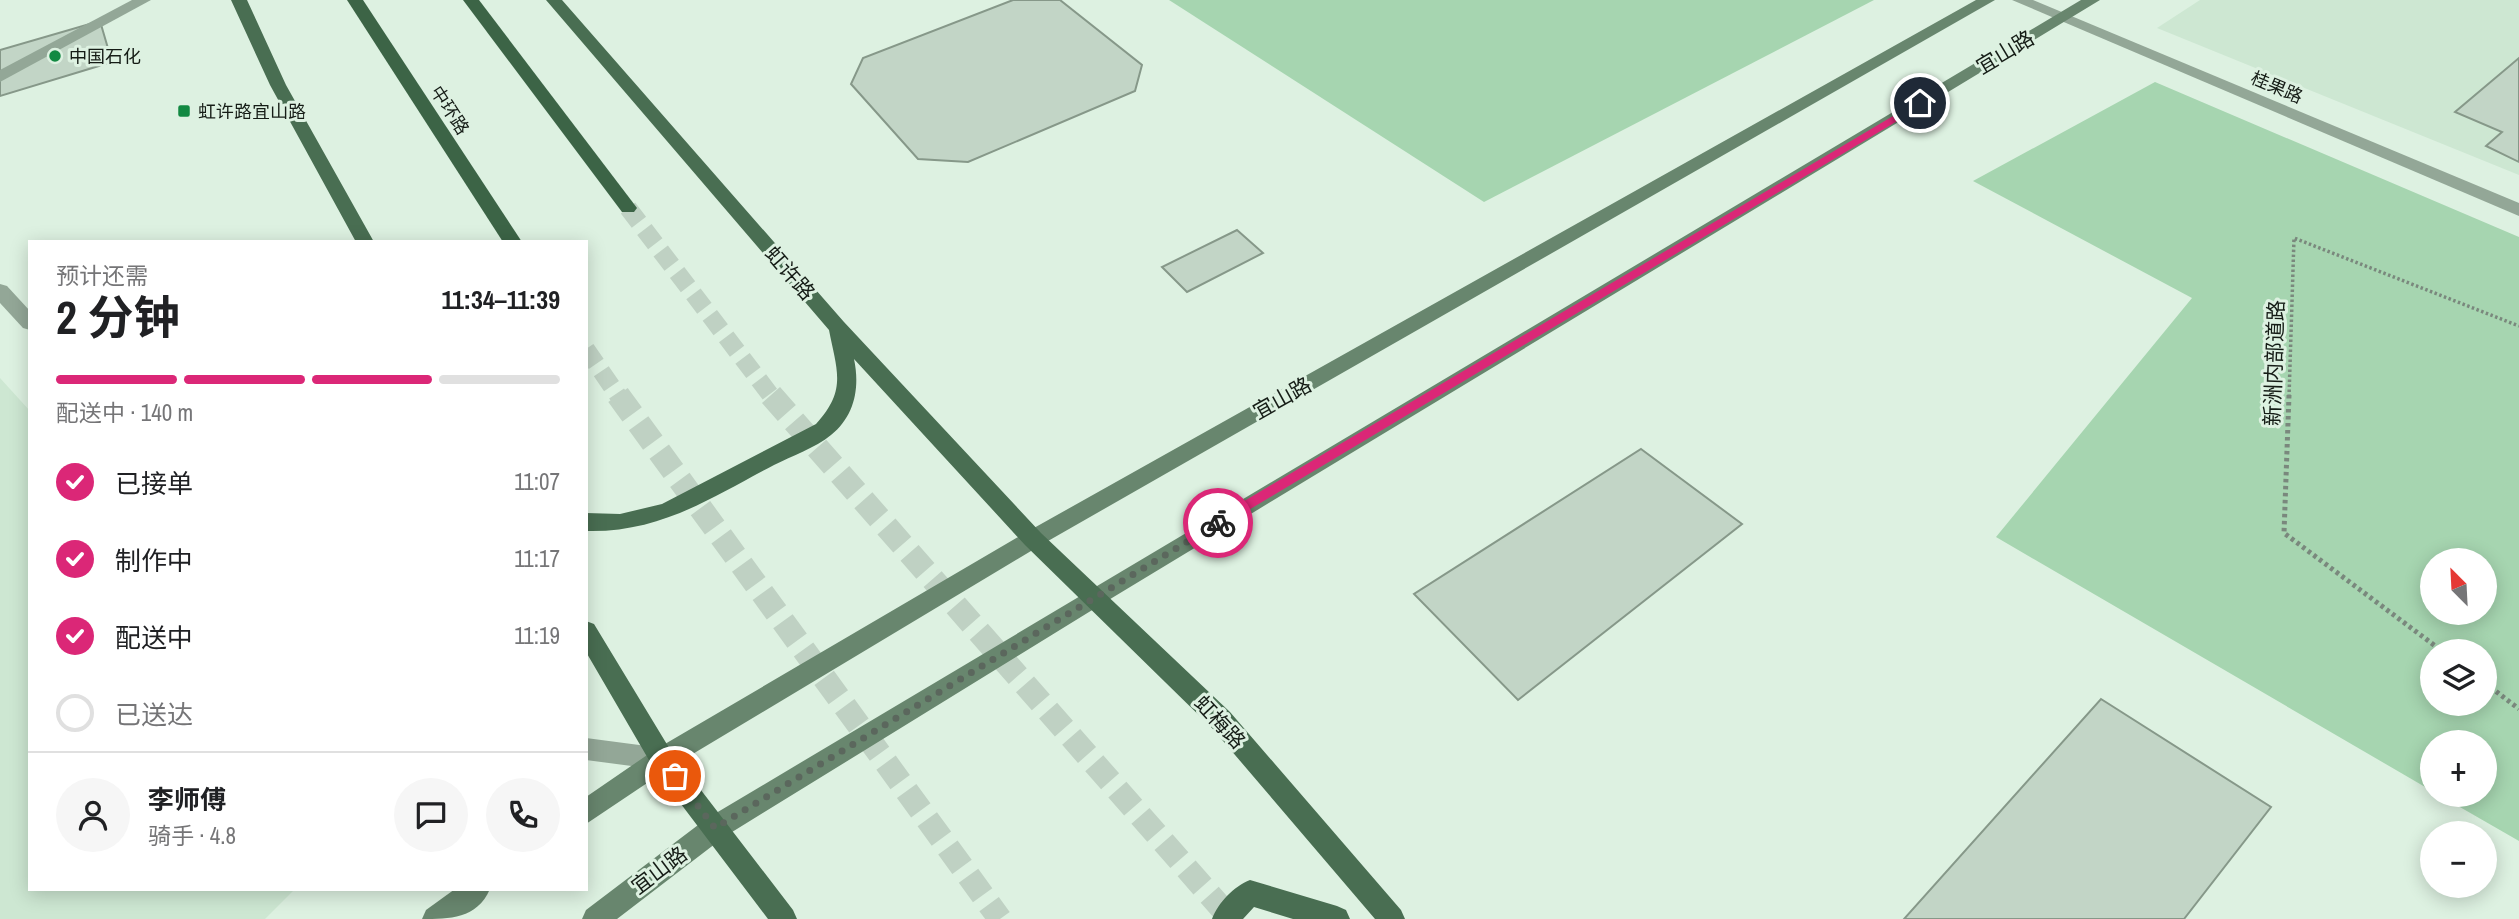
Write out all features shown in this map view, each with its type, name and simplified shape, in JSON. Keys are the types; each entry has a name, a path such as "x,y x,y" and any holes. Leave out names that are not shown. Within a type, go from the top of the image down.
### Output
{"highway":[{"name":"中环路","path":"355,0 512,240"},
{"path":"471,0 628,208"}],"main road":[{"path":"239,0 278,85 364,240"},
{"name":"虹许路","path":"554,0 837,327 1033,539"},
{"name":"宜山路","path":"588,811 662,759 1033,539 1987,0"},
{"name":"宜山路","path":"595,919 715,828 1094,597 2092,0"},
{"path":"588,522 620,523 667,511 823,430 841,412 850,389 837,327"},
{"name":"虹梅路","path":"1033,539 1221,720 1392,919"},
{"path":"588,634 662,759 783,919"},
{"path":"435,919 475,891"},
{"path":"1226,919 1250,893 1336,919"}],"street":[{"path":"0,77 143,0"},
{"name":"桂果路","path":"2020,0 2519,210"},
{"path":"0,291 28,321"},
{"path":"588,749 662,759"}],"path":[{"name":"新洲内部道路","path":"2426,639 2284,533 2294,238 2519,326"},
{"path":"2497,693 2519,709"}],"shaded area":[{"path":"2200,0 2519,0 2519,175 2157,28"},
{"path":"0,378 28,409 28,891 293,891 265,919 0,919"}],"green space":[{"path":"1169,0 1874,0 1484,202"},
{"path":"2155,82 2519,237 2519,841 2497,828 2497,821 2484,821 2460,807 2497,807 2497,730 2420,730 2420,784 1996,537 2192,298 1973,181"}],"building":[{"path":"1013,0 1060,0 1142,65 1135,91 968,162 918,159 851,84 863,58"},
{"name":"中国石化","path":"100,21 112,62 0,96 0,50"},
{"path":"2519,58 2519,162 2486,146 2502,132 2455,112"},
{"path":"1237,230 1263,253 1187,292 1162,267"},
{"path":"1641,449 1742,524 1518,700 1414,594"},
{"path":"2101,699 2271,807 2184,919 1904,919"}],"tunnel":[{"path":"628,208 772,397"},
{"path":"588,352 619,397"},
{"path":"618,395 1000,919"},
{"path":"771,395 1231,919"}],"way so far":[{"path":"675,776 715,828 1218,523"}],"place":[{"name":"中国石化","path":"55,56"},
{"name":"虹许路宜山路","path":"184,111"}],"route":[{"path":"1218,523 1920,103"}]}
